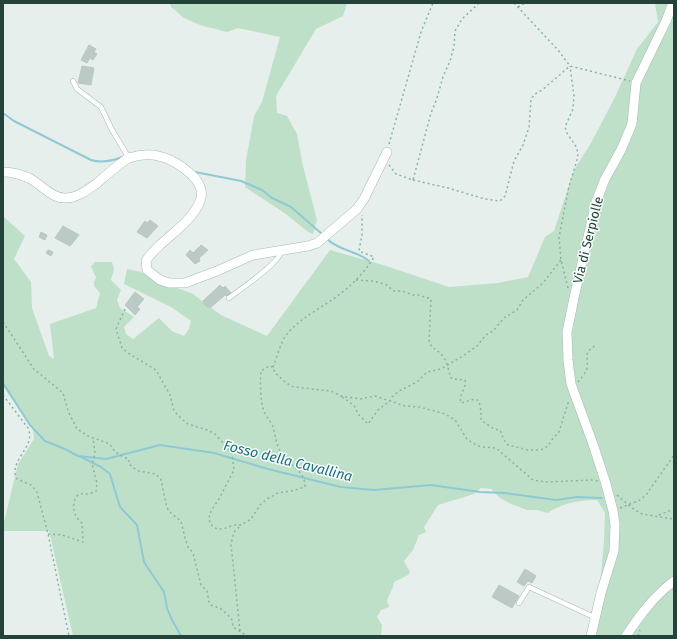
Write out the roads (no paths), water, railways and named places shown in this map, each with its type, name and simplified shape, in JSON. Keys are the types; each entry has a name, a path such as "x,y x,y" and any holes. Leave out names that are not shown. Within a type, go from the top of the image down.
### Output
{"street":[{"name":"Via di Serpiolle","path":"591,636 601,593 614,551 613,511 606,484 571,384 567,332 596,202 605,178 622,150 632,124 636,83 666,21 673,3"},
{"path":"3,172 29,178 60,198 67,198 78,195 89,189 129,158 157,155 166,158 187,171 197,181 201,190 202,198 198,207 192,215 152,253 146,262 147,270 160,280 169,283 185,282 217,271 253,255 317,244 361,204 385,156"},
{"path":"626,636 640,614 663,590 674,581"}],"lane":[{"path":"73,81 77,89 100,107 114,135 129,158"},
{"path":"229,298 274,263 281,256 282,250"},
{"path":"519,604 529,587 596,618"}],"waterway":[{"path":"3,113 14,121 91,160 106,161 122,157"},
{"path":"195,172 241,181 262,190 272,198 291,207 322,234"},
{"path":"327,239 337,246 369,261"},
{"name":"Fosso della Cavallina","path":"3,383 30,425 45,441 78,456 106,459 160,445 214,453 268,469 341,487 374,490 431,485 556,500 577,497 602,498"},
{"path":"81,457 101,467 110,474 120,507 137,525 144,562 164,592 167,608 181,636"}]}
